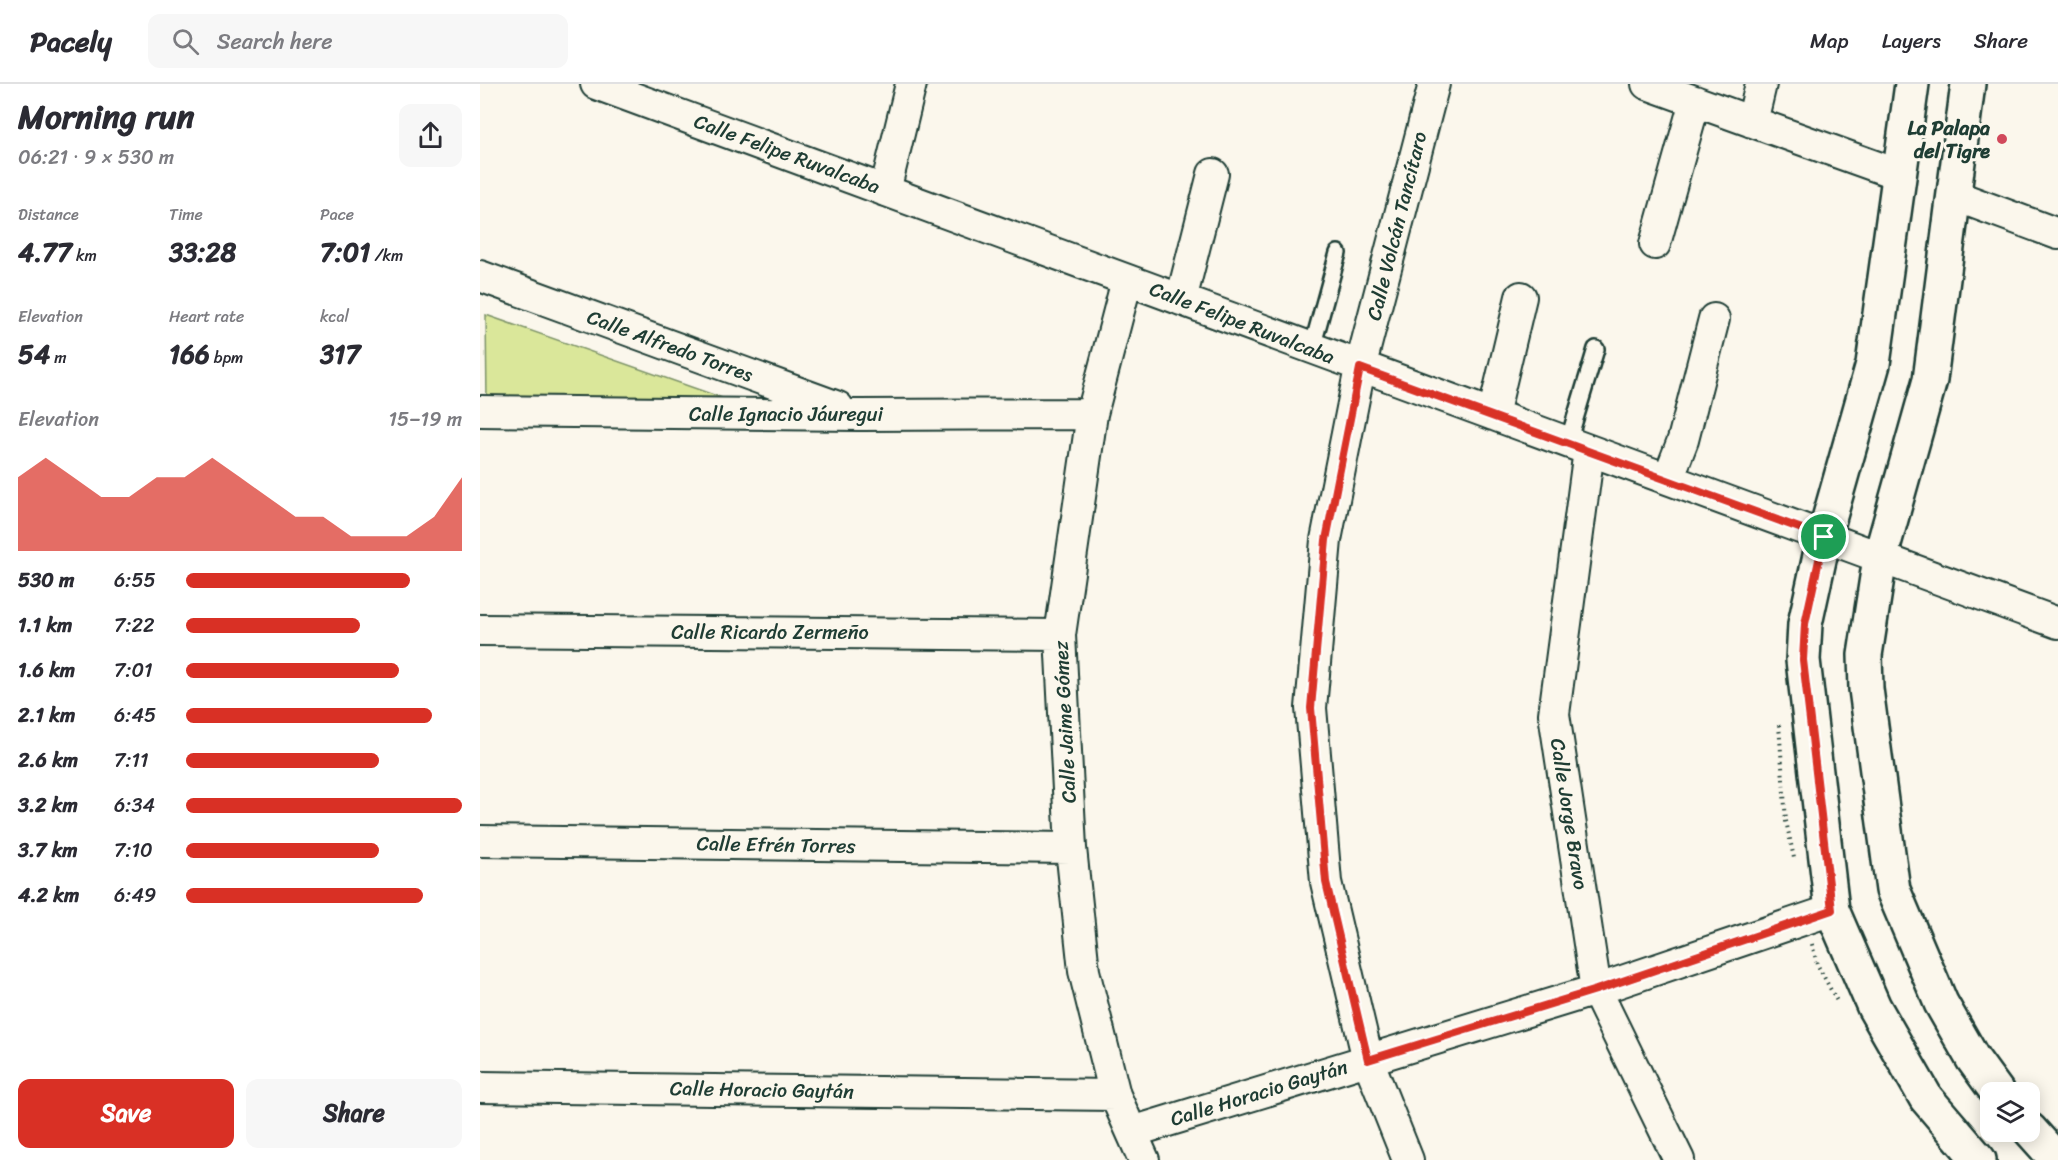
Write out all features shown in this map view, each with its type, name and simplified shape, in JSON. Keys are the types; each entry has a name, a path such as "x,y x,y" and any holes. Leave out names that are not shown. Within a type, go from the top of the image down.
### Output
{"street":[{"name":"Calle Felipe Ruvalcaba","path":"596,84 1312,348 1360,368 1579,446 2058,623"},
{"path":"885,191 911,84"},
{"name":"Calle Volcán Tancítaro","path":"1408,1160 1368,1060 1326,882 1311,708 1326,540 1360,368 1434,84"},
{"path":"1647,84 1900,175"},
{"path":"1752,122 1761,84"},
{"path":"1912,84 1873,364 1824,537 1805,624 1803,660 1832,910 1874,1007 1926,1098 1979,1160"},
{"path":"1968,84 1930,381 1880,558 1867,632 1866,689 1893,890 1941,1003 1973,1059 1990,1082"},
{"path":"1655,244 1695,101"},
{"path":"1182,300 1213,174"},
{"path":"1953,195 2058,234"},
{"name":"Calle Alfredo Torres","path":"480,276 860,415"},
{"name":"Calle Jaime Gómez","path":"1127,280 1092,414 1060,635 1071,848 1084,971 1115,1095 1144,1160"},
{"path":"1493,415 1521,297"},
{"path":"1668,479 1683,440 1714,319"},
{"name":"Calle Ignacio Jáuregui","path":"480,411 860,415 1092,414"},
{"name":"Calle Jorge Bravo","path":"1579,446 1554,714 1596,990 1679,1160"},
{"name":"Calle Ricardo Zermeño","path":"480,630 1060,635"},
{"name":"Calle Efrén Torres","path":"480,841 1071,848"},
{"name":"Calle Horacio Gaytán","path":"1132,1132 1596,990 1832,910"},
{"name":"Calle Horacio Gaytán","path":"480,1087 1115,1095"},
{"path":"2040,1141 2057,1160"}],"lane":[{"path":"1312,348 1338,253"},
{"path":"1579,446 1596,349"}],"green space":[{"path":"486,315 734,402 487,402"}],"place":[{"name":"La Palapa del Tigre","path":"2002,139"}],"route":[{"path":"1360,368 1824,537 1805,624 1803,660 1832,910 1596,990 1368,1060 1326,882 1311,708 1326,540 1360,368"}]}
